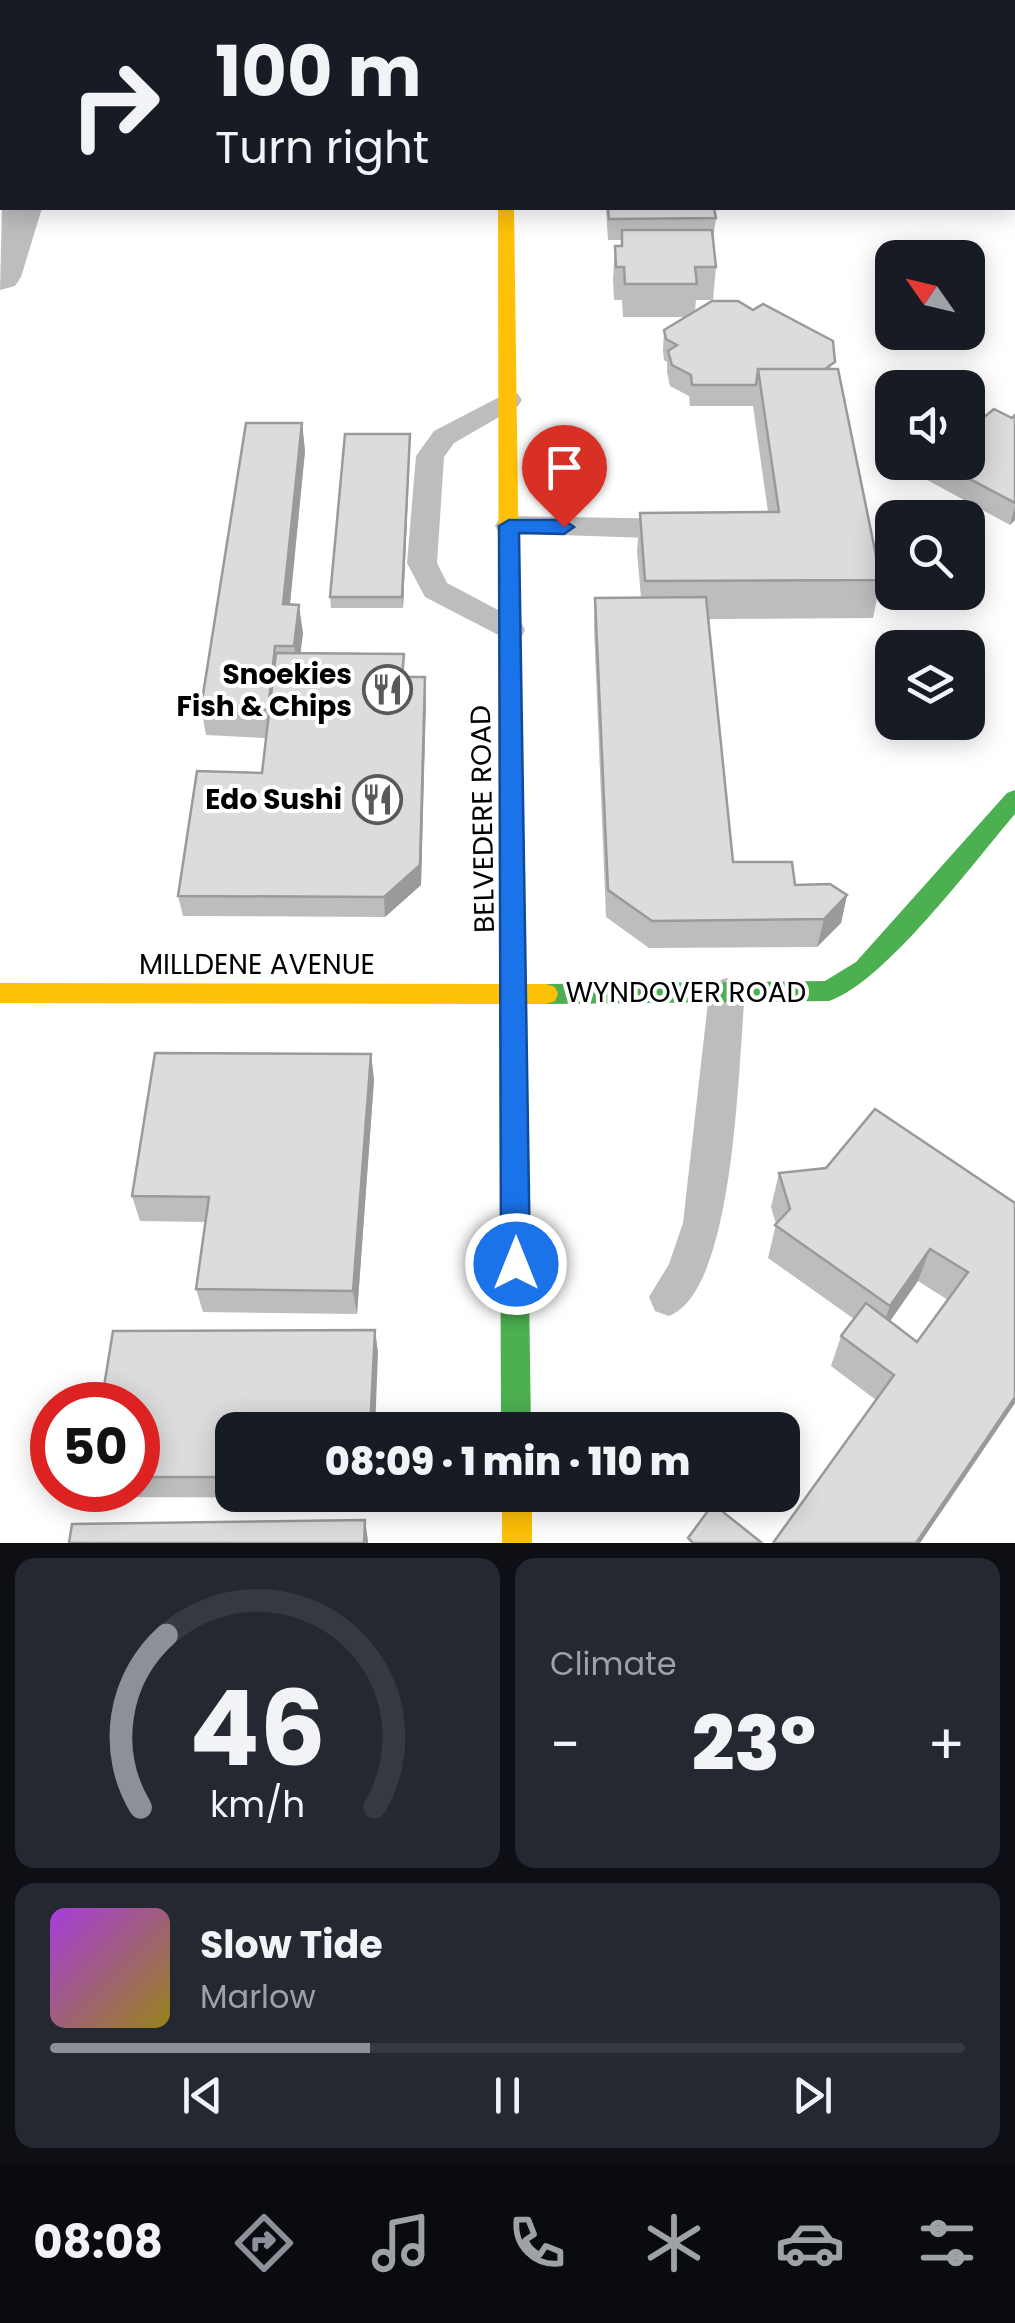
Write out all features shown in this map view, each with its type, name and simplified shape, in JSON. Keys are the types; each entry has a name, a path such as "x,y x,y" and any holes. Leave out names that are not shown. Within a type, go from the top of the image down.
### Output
{"main road":[{"name":"BELVEDERE ROAD","path":"506,210 516,1412"},
{"name":"WYNDOVER ROAD","path":"514,992 829,991 866,969 1015,799"},
{"name":"MILLDENE AVENUE","path":"0,993 514,992"},
{"path":"517,1512 517,1543"}],"street":[{"path":"0,278 21,210"}],"lane":[{"path":"509,400 444,437 430,456 422,563 434,590 510,630"},
{"path":"509,526 701,529"},
{"path":"669,1297 686,1274 703,1222 727,993"}],"building":[{"path":"608,210 714,210 716,218 609,219"},
{"path":"622,230 712,230 716,267 695,267 697,284 625,284 624,267 616,267 615,246 622,246"},
{"path":"712,301 738,301 753,310 763,304 833,341 835,362 825,369 758,369 756,385 692,385 691,375 672,365 668,351 677,345 666,339 664,330"},
{"path":"758,369 838,369 875,551 875,580 645,581 640,513 779,512"},
{"path":"994,409 1012,418 1015,415 1015,503 972,480 985,480 985,416"},
{"path":"246,423 302,423 283,604 299,605 294,646 275,646 268,710 201,707"},
{"path":"345,434 410,434 402,597 330,597"},
{"path":"706,597 733,862 792,862 795,885 830,884 847,895 824,919 652,921 608,890 595,598"},
{"path":"276,653 404,654 402,677 425,677 420,865 384,897 178,896 197,771 262,773"},
{"path":"155,1053 371,1054 353,1291 196,1289 209,1197 132,1196"},
{"path":"875,1109 1015,1203 1015,1397 916,1543 773,1543 795,1512 800,1512 800,1506 894,1375 841,1336 866,1303 917,1342 968,1272 930,1249 890,1306 775,1225 790,1209 779,1173 826,1168"},
{"path":"375,1330 371,1412 215,1412 215,1477 160,1477 160,1382 105,1382 113,1331"},
{"path":"707,1512 723,1512 762,1543 693,1543 688,1538"},
{"path":"365,1520 364,1543 69,1543 72,1524"}],"traffic: fast":[{"path":"546,994 829,991 865,969 1015,799"},
{"path":"511,873 516,1412"}],"traffic: slow":[{"path":"506,210 511,873"},
{"path":"0,993 546,994"},
{"path":"517,1512 517,1543"}],"place":[{"name":"Snoekies Fish & Chips","path":"387,690"},
{"name":"Edo Sushi","path":"377,799"}],"route":[{"path":"516,1264 509,526 564,527"}]}
